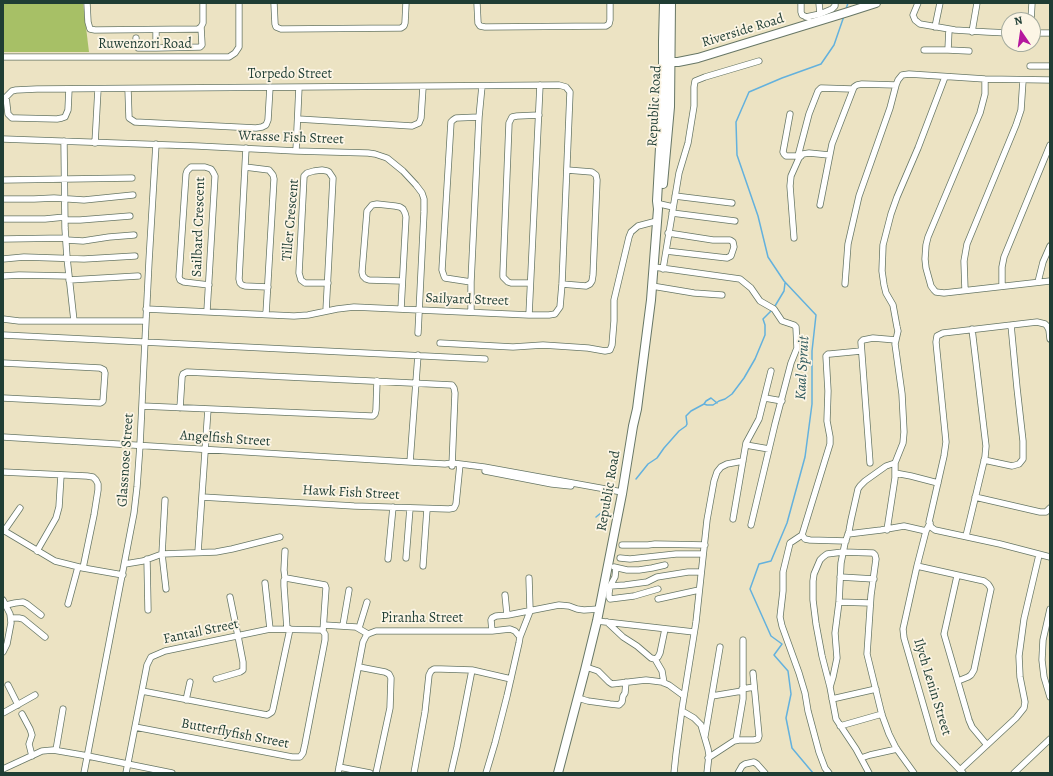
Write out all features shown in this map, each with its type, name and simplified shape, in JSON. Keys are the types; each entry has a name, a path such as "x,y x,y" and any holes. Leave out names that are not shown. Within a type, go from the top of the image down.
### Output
{"street":[{"path":"87,3 90,29 195,30 201,27"},
{"path":"136,38 136,45 138,48 200,47 202,45 201,27 203,23 203,3"},
{"name":"Ruwenzori Road","path":"3,57 229,57 235,53 239,47 238,3"},
{"path":"274,3 275,24 276,27 281,29 401,28 405,23 406,3"},
{"path":"477,3 478,23 483,27 604,26 610,23 610,3"},
{"name":"Republic Road","path":"558,773 586,667 599,609 612,567 633,426 638,409 670,107 664,3"},
{"name":"Republic Road","path":"667,62 670,3"},
{"path":"801,3 802,15 816,22"},
{"path":"820,3 820,14"},
{"path":"806,17 820,14 832,9 836,3"},
{"name":"Riverside Road","path":"667,62 698,58 876,3"},
{"path":"918,3 913,15 915,20 920,24 972,32 1001,33"},
{"path":"935,27 940,3"},
{"path":"972,32 977,3"},
{"path":"948,50 949,29"},
{"path":"156,30 156,48"},
{"path":"924,50 969,50"},
{"path":"663,268 681,164 688,144 694,106 695,81 700,78 760,61"},
{"path":"1030,66 1050,66"},
{"path":"845,284 848,244 863,183 890,108 896,85 902,76 906,74 986,79 1050,80"},
{"path":"887,530 896,472 895,463 903,443 904,432 902,394 896,348 898,331 894,310 884,285 882,271 883,245 897,197 918,148 945,77"},
{"path":"986,79 985,94 980,113 928,237 924,253 931,286 936,292 944,293 1050,281"},
{"path":"965,290 964,261 967,244 1016,125 1021,110 1023,80"},
{"path":"820,205 829,155 852,89 859,84 896,85"},
{"path":"529,315 540,85"},
{"path":"471,312 471,282 479,117 482,86"},
{"name":"Torpedo Street","path":"68,89 68,110 65,117 62,118 16,118 10,116 7,109 6,97 12,91 16,90 98,88 564,86"},
{"name":"Sailyard Street","path":"146,308 301,316 354,307 553,315 560,307 562,284 570,94 569,90 564,86"},
{"path":"128,89 129,118 135,122 256,128 266,125 268,120 270,87"},
{"path":"296,151 299,87"},
{"path":"298,119 412,126 419,123 421,118 423,87"},
{"path":"95,142 98,88"},
{"path":"794,238 790,180 799,156 809,114 818,90 821,88 852,89"},
{"path":"790,114 783,152 784,154 786,156 799,156 809,153 829,155"},
{"path":"530,283 511,283 503,277 509,123 512,117 539,115"},
{"path":"471,282 446,278 442,270 451,122 461,118 479,117"},
{"name":"Wrasse Fish Street","path":"3,139 368,153 381,156 392,162 403,171 420,190 424,199 418,332"},
{"path":"64,141 67,258 74,321"},
{"name":"Glassnose Street","path":"84,773 134,513 140,445 146,308 156,144"},
{"path":"1002,286 1002,267 1004,256 1050,145"},
{"path":"246,148 239,279 240,283 245,286 268,288"},
{"name":"Sailbard Crescent","path":"207,311 209,285 215,176 210,169 205,167 191,167 186,174 179,277 180,280 184,282 209,285"},
{"path":"245,167 269,170 274,179 266,314"},
{"path":"562,284 586,286 592,281 593,275 596,175 592,172 567,170"},
{"name":"Tiller Crescent","path":"326,311 328,283 333,178 327,171 314,171 307,173 304,176 299,273 301,280 306,283 328,283"},
{"path":"3,180 132,178"},
{"path":"3,199 84,200 132,195"},
{"path":"675,196 732,203"},
{"path":"401,309 405,213 403,209 396,206 377,204 372,205 367,211 362,272 363,276 369,280 402,281"},
{"path":"659,206 672,210 735,221"},
{"path":"3,219 80,220 130,216"},
{"path":"440,343 513,347 543,345 608,351 611,348 612,340 614,300 629,237 631,232 638,226 657,221"},
{"path":"666,251 726,258 731,256 734,247 733,242 730,240 713,240 668,233"},
{"path":"3,239 66,239 83,241 134,235"},
{"path":"1038,282 1043,262 1050,246"},
{"path":"3,259 24,257 84,259 134,256"},
{"path":"654,267 740,280 751,288 760,301 774,309 782,321 796,326 797,348 791,363 751,525"},
{"path":"3,276 19,275 69,278 138,276"},
{"path":"652,286 694,293 722,295"},
{"path":"3,319 19,321 146,321"},
{"path":"918,566 926,531 930,525 930,516 946,442 936,342 937,336 943,333 1037,322 1045,324 1049,330 1050,339"},
{"path":"984,460 1012,466 1019,464 1023,459 1024,441 1010,326"},
{"path":"966,536 984,460 985,441 972,329"},
{"path":"3,334 485,359"},
{"path":"870,462 861,342 863,340 873,338 896,340"},
{"path":"829,773 825,768 819,752 803,686 782,626 780,617 783,591 783,572 790,543 802,535 831,441 827,421 828,387 826,356 828,354 861,351"},
{"path":"410,462 418,355"},
{"path":"3,362 100,368 104,370 105,373 103,401 100,404 3,398"},
{"path":"733,519 746,445 760,418 771,371"},
{"path":"180,408 182,377 183,374 187,372 417,382 452,385 454,388 452,464"},
{"path":"142,406 373,416 376,410 377,381"},
{"path":"765,398 782,401"},
{"path":"198,552 208,409"},
{"name":"Angelfish Street","path":"3,437 452,464 552,484 622,493"},
{"path":"746,445 769,449"},
{"path":"674,773 694,632 707,520 714,481 717,472 723,465 743,461"},
{"path":"830,687 837,658 836,633 843,552 860,486 882,469 895,463"},
{"name":"Hawk Fish Street","path":"202,497 448,509 454,508 456,504 460,465"},
{"path":"3,472 93,477 98,484 94,515 68,604"},
{"path":"896,472 938,483"},
{"path":"37,551 56,518 59,507 61,475"},
{"path":"975,497 1040,512 1046,512 1050,508"},
{"path":"165,500 162,554 166,589"},
{"path":"388,559 393,507"},
{"path":"20,508 4,530 55,561 123,575"},
{"path":"406,558 410,508"},
{"path":"423,566 427,509"},
{"path":"930,525 933,529 938,531 966,536 1050,557"},
{"path":"848,534 887,530 904,526 926,531"},
{"path":"802,535 805,539 810,540 846,541"},
{"path":"125,564 147,560 162,554 216,552 236,549 280,537"},
{"path":"622,546 655,544 705,545"},
{"path":"142,692 267,715 271,713 274,705 288,629 284,584 285,551"},
{"path":"869,773 836,718 822,656 813,600 813,581 814,574 822,558 827,554 843,552 871,553 874,554 876,559 870,603 866,654 882,714 894,744 913,773"},
{"path":"620,558 632,559 676,554 704,554"},
{"path":"962,772 987,745 1021,713 1025,706 1020,677 1019,660 1024,619 1039,555"},
{"path":"147,560 148,610"},
{"path":"658,589 634,596 611,599 608,596 614,577 612,567 627,570 639,570 665,565"},
{"name":"Ilych Lenin Street","path":"958,681 971,675 974,670 991,589 989,584 985,582 918,566 903,629 904,638 934,742 962,772"},
{"path":"610,586 646,582 657,577 688,572 701,572"},
{"path":"957,576 944,634 971,726 987,745"},
{"path":"840,577 874,579"},
{"path":"285,578 325,585 324,632"},
{"path":"486,773 520,644 520,637 531,610 530,578"},
{"path":"265,583 270,630"},
{"path":"343,625 349,590"},
{"path":"658,599 699,590"},
{"path":"505,595 508,615"},
{"path":"216,679 240,672 242,670 243,662 230,597"},
{"path":"3,652 7,644 11,626 10,614 5,603 23,602 41,615"},
{"path":"359,628 367,602"},
{"path":"839,602 870,603"},
{"path":"492,631 490,622 491,618 496,616 564,605 581,610 599,609"},
{"path":"1050,609 1043,640 1042,660 1044,677 1050,696"},
{"path":"11,618 23,619 45,637"},
{"path":"596,621 694,632"},
{"path":"607,622 623,637 651,658 655,659 662,671 664,683"},
{"path":"324,624 359,628 368,634"},
{"name":"Fantail Street","path":"126,773 147,665 154,655 165,651 270,630 288,629 324,632"},
{"name":"Piranha Street","path":"339,770 363,642 368,634 376,631 492,631 510,629 516,631 520,637"},
{"path":"655,659 660,653 665,629"},
{"name":"Butterflyfish Street","path":"135,727 292,757 300,757 303,753 305,744 325,640 324,632"},
{"path":"736,740 742,703 743,640"},
{"path":"705,736 720,647"},
{"path":"358,667 385,672 389,674 391,678 390,708 376,773"},
{"path":"586,667 598,671 612,684 647,680 669,685 684,696"},
{"path":"414,773 425,712 429,673 432,670 472,670 511,679"},
{"path":"451,773 472,670"},
{"path":"708,758 736,740 754,740 759,738 754,672"},
{"path":"186,700 190,682"},
{"path":"578,698 588,701 619,705 625,693 626,682"},
{"path":"8,684 18,705"},
{"path":"712,696 754,687"},
{"path":"832,699 876,689"},
{"path":"3,713 35,695"},
{"path":"56,750 63,709"},
{"path":"682,711 699,721 701,725 708,749 707,773"},
{"path":"22,714 32,733 28,744 32,756"},
{"path":"840,726 882,714"},
{"path":"1017,772 1049,742"},
{"path":"861,758 897,749"},
{"path":"3,769 46,750 56,750 172,773"},
{"path":"738,773 742,766 752,762 756,763 765,773"},
{"path":"339,770 370,773"}],"green space":[{"path":"3,3 83,3 89,52 3,52"}],"waterway":[{"name":"Kaal Spruit","path":"846,9 848,3"},
{"name":"Kaal Spruit","path":"813,773 792,748 786,718 791,694 788,671 774,655 782,644 771,636 750,589 759,564 771,561 787,523 805,457 812,404 812,351 816,315 784,281 768,257 758,216 737,155 736,122 749,92 821,64 834,45 844,16"},
{"path":"775,306 784,291 785,283"},
{"path":"636,479 648,464 657,458 679,431 686,426 686,416 691,411 704,404 713,405 732,394 744,378 755,359 765,335 765,325 763,319 772,310"},
{"path":"704,404 711,398 717,403"},
{"path":"596,517 607,508"}]}
